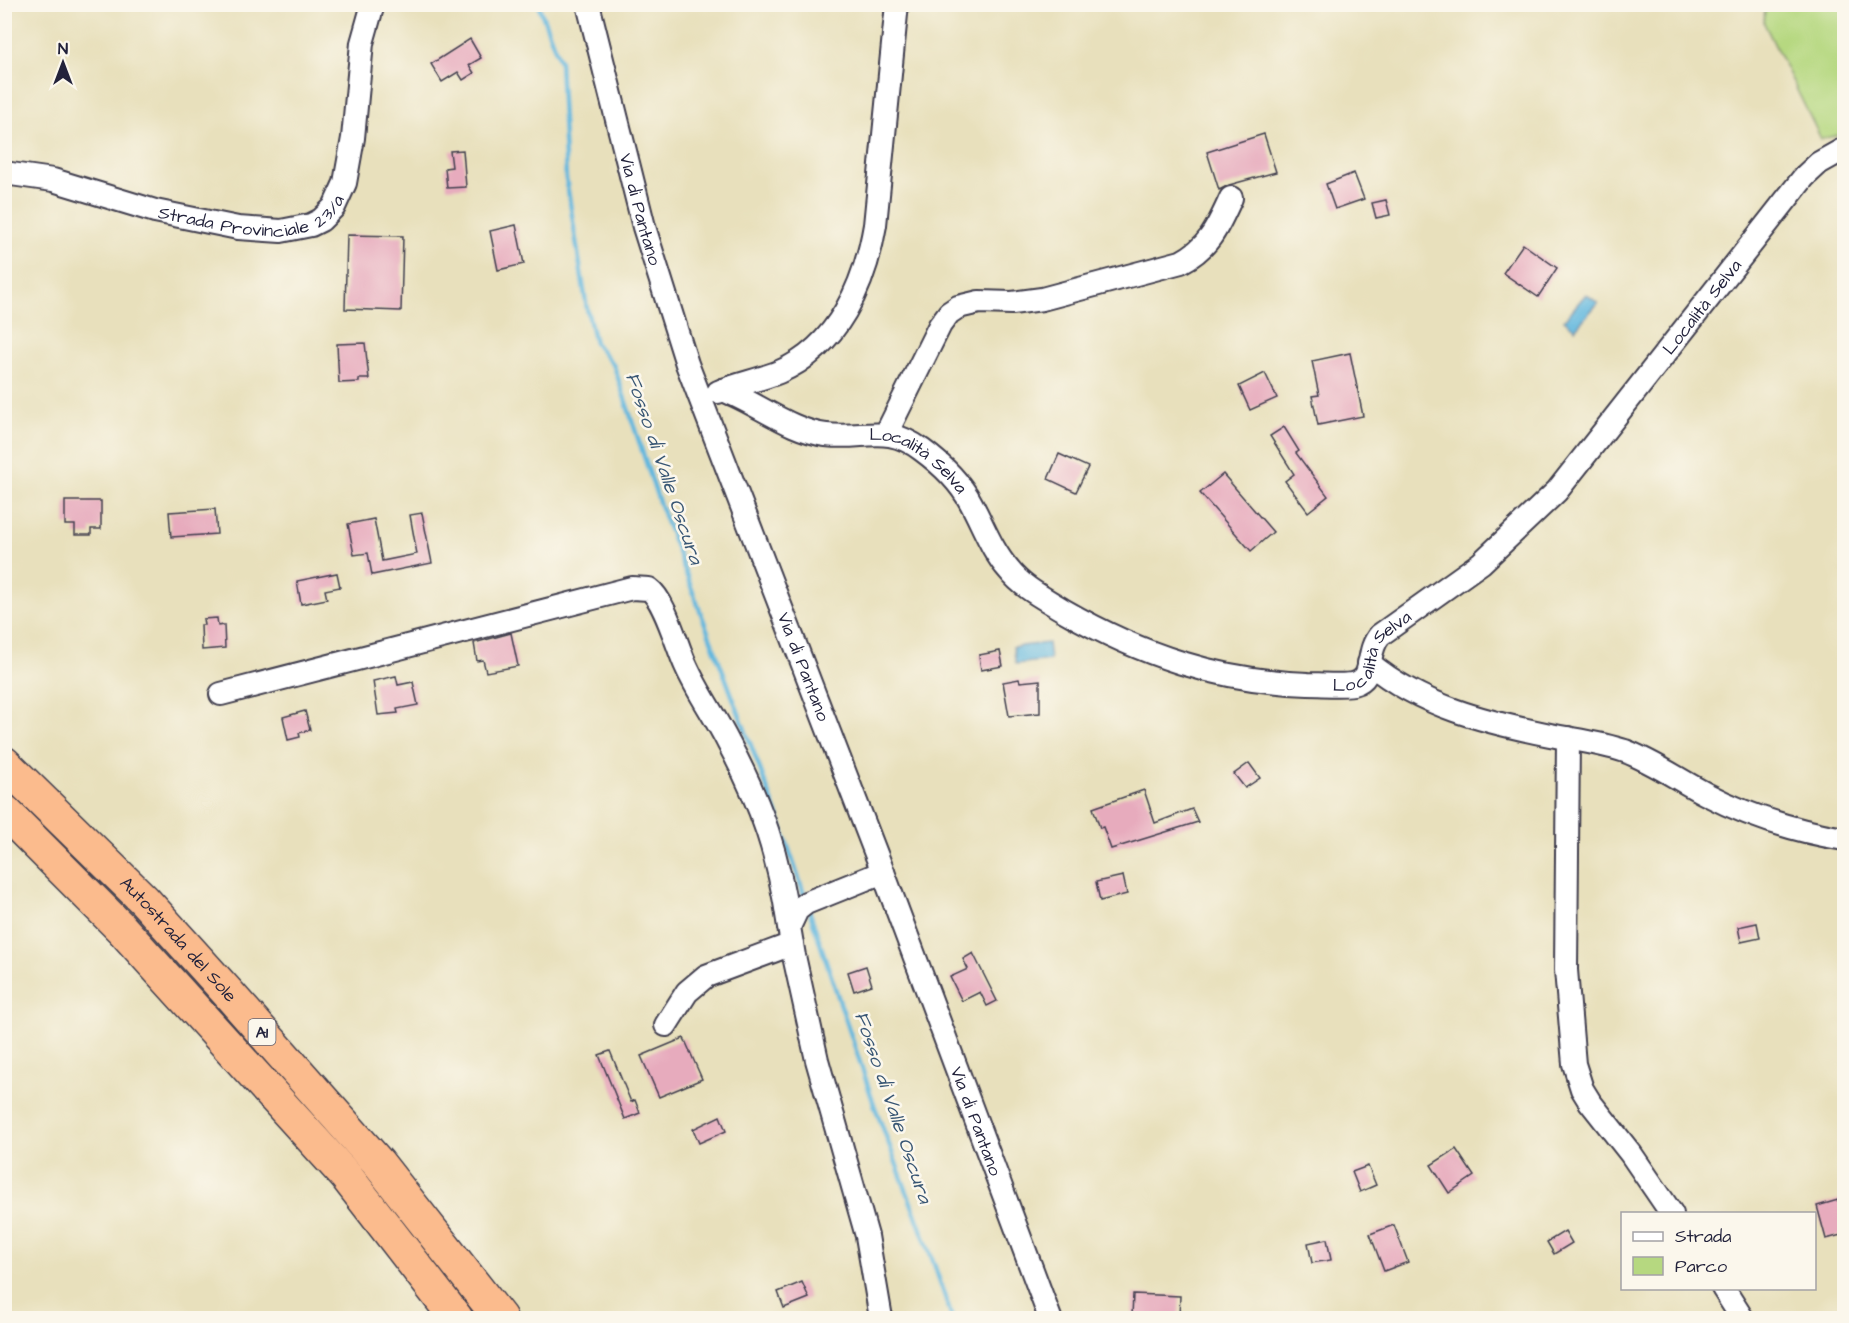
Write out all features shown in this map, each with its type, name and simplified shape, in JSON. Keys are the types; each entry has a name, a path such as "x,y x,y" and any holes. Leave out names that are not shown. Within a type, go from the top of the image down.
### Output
{"highway":[{"name":"Autostrada del Sole","path":"4,763 144,900 221,985 379,1164 500,1318"},
{"name":"Autostrada del Sole","path":"4,812 129,936 346,1176 456,1318"}],"street":[{"name":"Strada Provinciale 23/a","path":"4,173 60,181 155,211 238,228 281,231 311,225 321,220 334,207 345,183 353,138 362,43 373,4"},
{"name":"Via di Pantano","path":"588,4 644,227 701,401 884,872 1050,1318"},
{"path":"701,401 723,390 779,372 808,355 835,328 858,286 871,248 876,218 897,4"},
{"name":"Località Selva","path":"723,390 758,405 798,428 818,434 842,436 886,434 902,438 916,446 953,478 970,501 997,552 1013,575 1037,594 1105,633 1152,654 1228,676 1265,681 1353,684 1365,678 1372,645 1380,635 1481,563 1522,527 1557,491 1804,177 1819,163 1845,149"},
{"path":"886,434 940,325 953,310 971,303 1022,303 1042,299 1181,262 1199,252 1205,245 1215,231 1231,198"},
{"path":"221,694 632,588 649,589 658,597 688,671 727,739 758,804 777,858 817,1060 867,1236 880,1318"},
{"path":"1369,663 1412,693 1443,706 1489,720 1607,746 1634,755 1708,795 1765,820 1845,839"},
{"path":"1568,738 1566,970 1574,1064 1582,1089 1590,1102 1631,1154 1671,1212"},
{"path":"791,935 797,910 806,903 884,872"},
{"path":"666,1025 687,992 706,976 791,935"},
{"path":"1724,1290 1742,1318"}],"green space":[{"path":"1765,5 1844,5 1844,134 1821,139 1764,23"}],"water":[{"path":"1586,294 1598,303 1575,329 1564,320"},
{"path":"1048,643 1050,660 1016,664 1013,647"}],"building":[{"path":"470,39 481,58 469,65 474,73 463,80 458,72 442,82 431,64"},
{"path":"1264,134 1276,172 1219,190 1207,152"},
{"path":"463,150 466,187 447,188 445,168 452,167 450,151"},
{"path":"1354,173 1364,199 1335,209 1326,184"},
{"path":"1386,200 1390,215 1376,218 1372,203"},
{"path":"516,225 524,264 498,270 490,231"},
{"path":"347,235 403,236 401,311 345,309"},
{"path":"1523,244 1557,268 1538,297 1503,273"},
{"path":"365,343 369,379 339,383 337,344"},
{"path":"1350,353 1363,416 1318,425 1312,396 1319,395 1312,361"},
{"path":"1265,373 1277,398 1250,410 1239,386"},
{"path":"1284,427 1299,451 1296,453 1328,496 1308,512 1285,481 1294,474 1270,436"},
{"path":"1059,454 1088,467 1076,492 1048,479"},
{"path":"1223,474 1273,532 1251,551 1200,493"},
{"path":"65,501 101,501 101,529 91,529 91,535 75,535 75,525 65,525"},
{"path":"215,509 217,534 171,537 169,512"},
{"path":"422,513 432,563 372,575 368,553 354,555 348,524 374,519 382,561 417,554 410,515"},
{"path":"337,573 340,587 325,590 327,599 301,604 297,581"},
{"path":"217,618 218,626 224,625 225,648 202,650 201,625 204,625 203,619"},
{"path":"511,633 518,666 486,672 483,660 477,661 474,643"},
{"path":"1000,651 1003,666 981,670 979,655"},
{"path":"396,676 398,685 413,682 418,705 397,709 398,713 378,715 373,681"},
{"path":"1019,679 1020,682 1040,680 1040,713 1009,716 1003,682"},
{"path":"305,711 310,730 299,733 300,737 288,740 283,717"},
{"path":"1249,763 1260,778 1245,788 1234,774"},
{"path":"1144,790 1155,823 1192,809 1198,822 1111,849 1093,808"},
{"path":"1123,876 1127,894 1100,901 1096,882"},
{"path":"1757,923 1760,938 1741,942 1738,927"},
{"path":"973,953 997,1001 987,1006 980,992 962,1001 950,977 968,969 963,959"},
{"path":"866,966 872,985 854,991 848,972"},
{"path":"684,1038 702,1079 659,1097 641,1056"},
{"path":"610,1051 631,1102 635,1100 640,1113 625,1119 599,1055"},
{"path":"720,1116 726,1131 699,1143 693,1129"},
{"path":"1456,1149 1474,1176 1449,1193 1431,1165"},
{"path":"1368,1166 1376,1185 1360,1192 1352,1172"},
{"path":"1845,1198 1845,1234 1826,1239 1817,1206"},
{"path":"1394,1225 1408,1262 1384,1271 1370,1234"},
{"path":"1565,1231 1572,1243 1554,1254 1547,1242"},
{"path":"1327,1239 1331,1260 1312,1263 1308,1243"},
{"path":"802,1282 809,1298 784,1308 778,1292"},
{"path":"1133,1294 1180,1296 1179,1316 1132,1316"}],"waterway":[{"name":"Fosso di Valle Oscura","path":"538,4 560,62 566,178 587,309 595,343 614,366 660,505 777,814 805,897"},
{"name":"Fosso di Valle Oscura","path":"809,910 875,1107 952,1318"}]}
